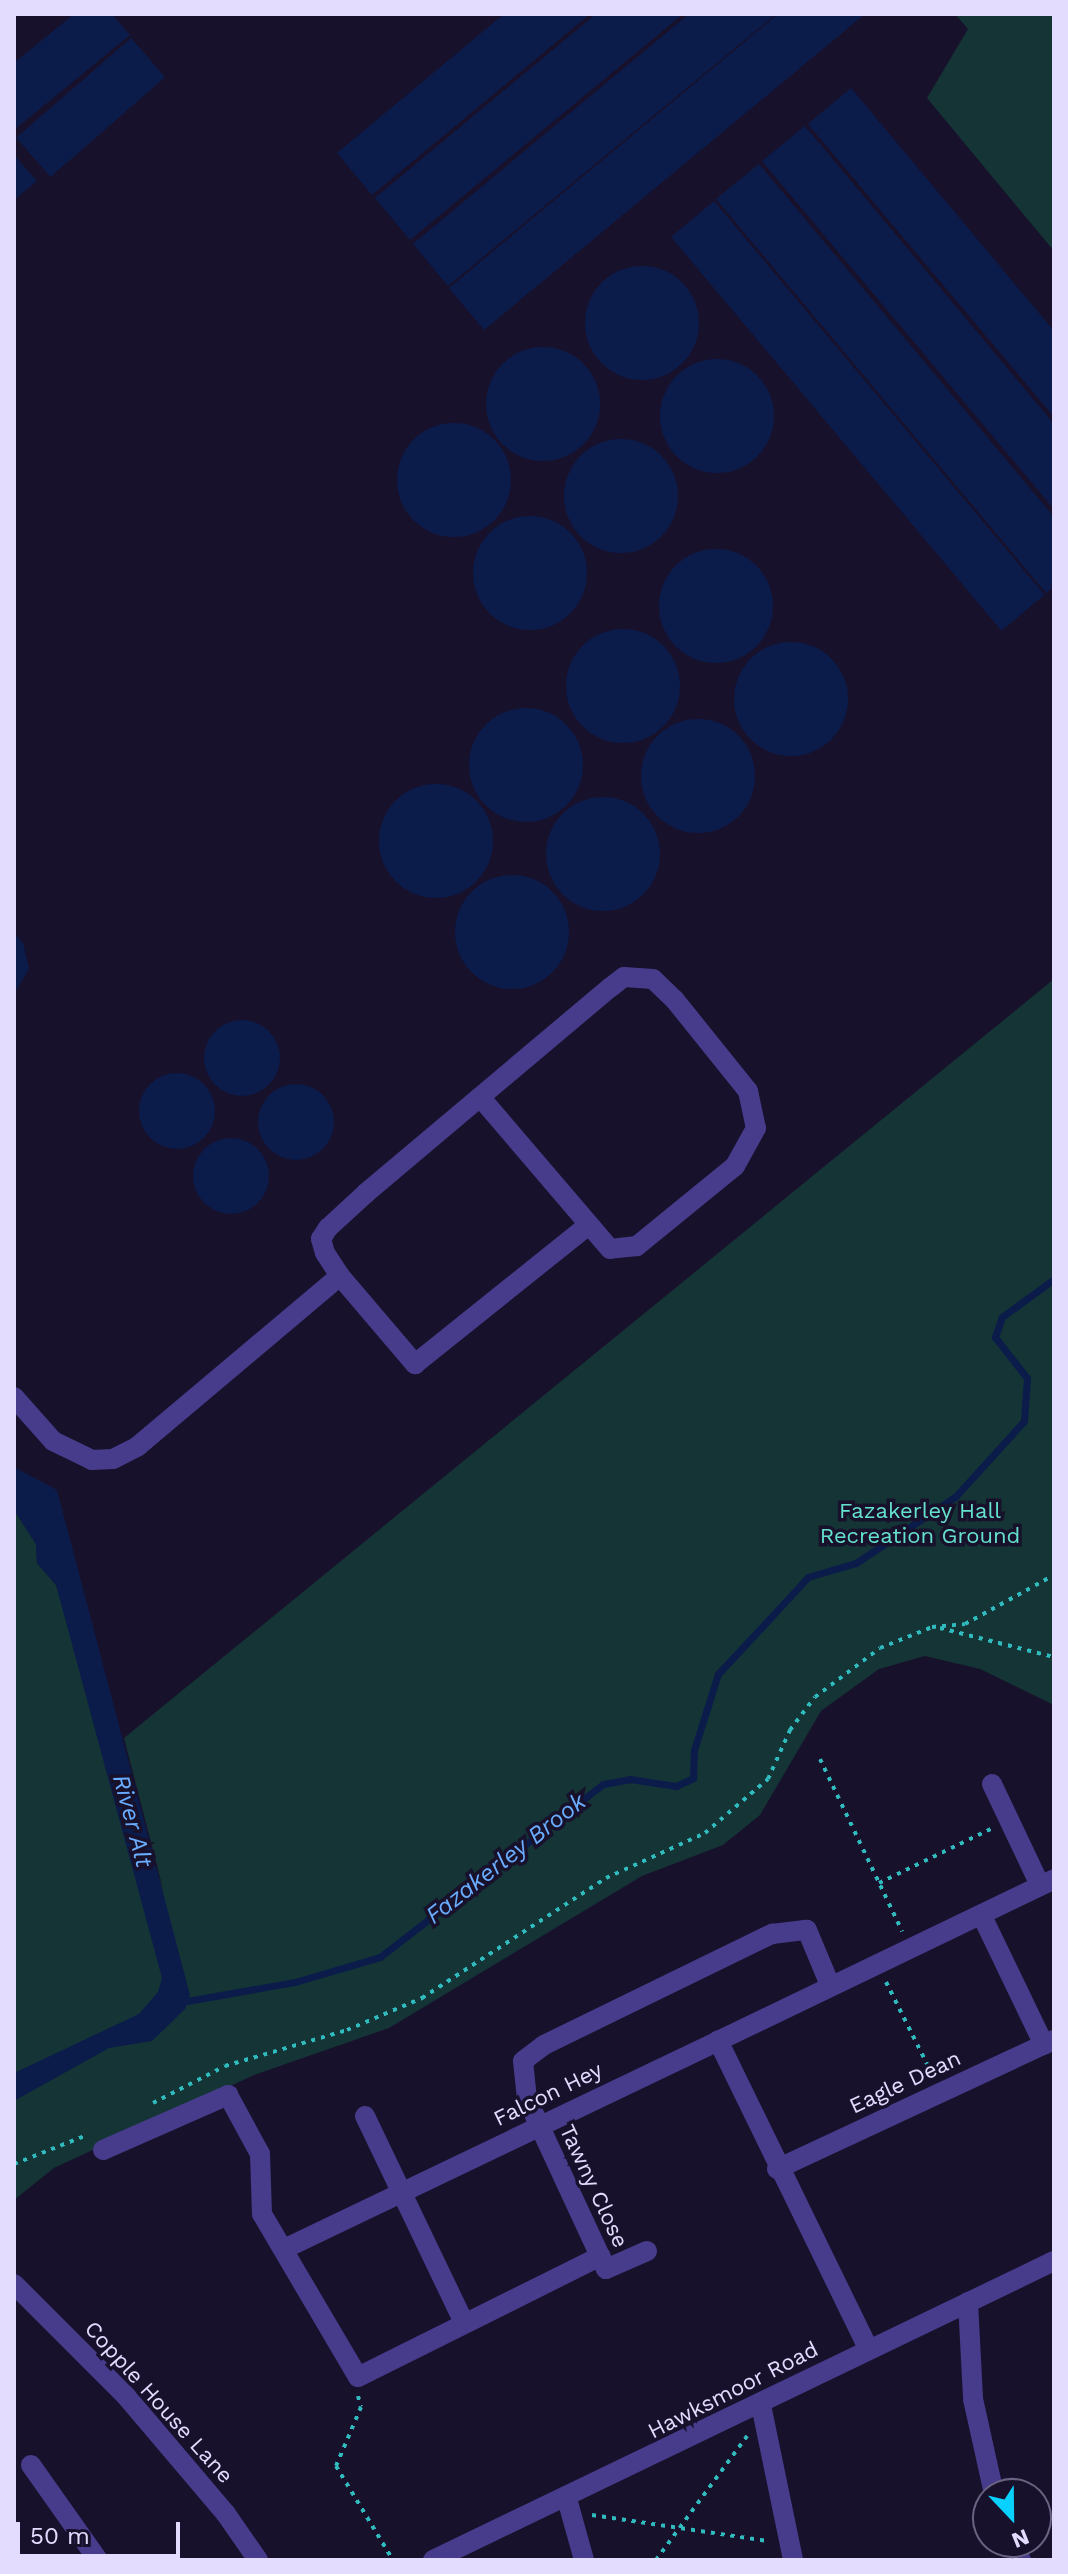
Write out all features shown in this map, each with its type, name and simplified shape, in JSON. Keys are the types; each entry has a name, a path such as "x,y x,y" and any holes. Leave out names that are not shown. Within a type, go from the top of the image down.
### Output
{"street":[{"path":"480,1097 587,1226 610,1249 637,1246 735,1166 750,1146 756,1110 748,1091 674,999 653,979 624,977 480,1097 328,1228 321,1239 325,1253 340,1276 415,1364 587,1226"},
{"path":"14,1397 53,1441 92,1460 113,1459 138,1446 340,1276"},
{"name":"Falcon Hey","path":"284,2249 876,1963 982,1916 1047,1882 1009,1820 992,1784"},
{"path":"982,1916 1049,2043"},
{"name":"Tawny Close","path":"647,2251 606,2269 521,2081 523,2061 544,2045 772,1934 807,1930 830,1985"},
{"path":"718,2041 777,2169 868,2348"},
{"name":"Eagle Dean","path":"777,2169 1049,2043"},
{"path":"103,2150 228,2095 260,2154 262,2214 358,2377 463,2321 601,2256"},
{"path":"365,2116 463,2321"},
{"name":"Hawksmoor Road","path":"433,2560 567,2499 761,2405 868,2348 1054,2261"},
{"name":"Copple House Lane","path":"14,2284 126,2396 226,2514 258,2560"},
{"path":"968,2302 973,2399 990,2478"},
{"path":"761,2405 790,2553"},
{"path":"31,2465 98,2560"},
{"path":"567,2499 584,2560"}],"path":[{"path":"151,2104 225,2066 347,2030 422,1998 606,1878 705,1833 768,1779 790,1730 815,1697 880,1648 932,1627 965,1624 1054,1575"},
{"path":"932,1627 1054,1657"},
{"path":"820,1759 910,1948"},
{"path":"879,1883 1009,1820"},
{"path":"876,1963 940,2091"},
{"path":"14,2164 98,2129"},
{"path":"358,2377 361,2407 336,2466 393,2560"},
{"path":"656,2560 743,2444 761,2405"},
{"path":"567,2499 594,2516 681,2526 790,2553"}],"green space":[{"path":"955,14 1054,14 1054,251 927,98 968,29"},
{"name":"Fazakerley Hall Recreation Ground","path":"1054,979 1054,1705 980,1669 925,1656 879,1669 821,1711 760,1815 723,1845 642,1876 389,2028 254,2075 54,2168 14,2200 14,1510 36,1544 37,1563 56,1585 163,1889 124,1738"}],"water":[{"path":"74,14 112,14 130,35 14,130 14,63"},
{"path":"504,14 590,14 372,195 337,153"},
{"path":"596,14 683,14 410,240 375,198"},
{"path":"689,14 776,14 448,286 413,244"},
{"path":"778,14 865,14 484,330 449,288"},
{"path":"131,38 165,77 50,177 16,138"},
{"path":"851,88 1054,331 1054,417 808,124"},
{"path":"805,126 1054,424 1054,509 762,161"},
{"path":"14,155 37,181 14,200"},
{"path":"759,164 1054,517 1054,586 1046,593 716,199"},
{"path":"714,201 1044,595 1001,631 671,237"},
{"path":"642,266 664,271 682,283 694,301 699,323 694,345 682,363 664,375 642,380 620,375 602,363 590,345 585,323 590,301 602,283 620,271"},
{"path":"543,347 565,352 583,364 595,382 600,404 595,426 583,444 565,456 543,461 521,456 503,444 491,426 486,404 491,382 503,364 521,352"},
{"path":"717,359 739,364 757,376 769,394 774,416 769,438 757,456 739,468 717,473 695,468 677,456 665,438 660,416 665,394 677,376 695,364"},
{"path":"454,423 476,428 494,440 506,458 511,480 506,502 494,520 476,532 454,537 432,532 414,520 402,502 397,480 402,458 414,440 432,428"},
{"path":"621,439 643,444 661,456 673,474 678,496 673,518 661,536 643,548 621,553 599,548 581,536 569,518 564,496 569,474 581,456 599,444"},
{"path":"530,516 552,521 570,533 582,551 587,573 582,595 570,613 552,625 530,630 508,625 490,613 478,595 473,573 478,551 490,533 508,521"},
{"path":"716,549 738,554 756,566 768,584 773,606 768,628 756,646 738,658 716,663 694,658 676,646 664,628 659,606 664,584 676,566 694,554"},
{"path":"623,629 645,634 663,646 675,664 680,686 675,708 663,726 645,738 623,743 601,738 583,726 571,708 566,686 571,664 583,646 601,634"},
{"path":"791,642 813,647 831,659 843,677 848,699 843,721 831,739 813,751 791,756 769,751 751,739 739,721 734,699 739,677 751,659 769,647"},
{"path":"526,708 548,713 566,725 578,743 583,765 578,787 566,805 548,817 526,822 504,817 486,805 474,787 469,765 474,743 486,725 504,713"},
{"path":"698,719 720,724 738,736 750,754 755,776 750,798 738,816 720,828 698,833 676,828 658,816 646,798 641,776 646,754 658,736 676,724"},
{"path":"436,784 458,789 476,801 488,819 493,841 488,863 476,881 458,893 436,898 414,893 396,881 384,863 379,841 384,819 396,801 414,789"},
{"path":"603,797 625,802 643,814 655,832 660,854 655,876 643,894 625,906 603,911 581,906 563,894 551,876 546,854 551,832 563,814 581,802"},
{"path":"512,875 534,880 552,892 564,910 569,932 564,954 552,972 534,984 512,989 490,984 472,972 460,954 455,932 460,910 472,892 490,880"},
{"path":"14,933 23,943 29,969 14,994"},
{"path":"242,1020 257,1023 269,1031 277,1043 280,1058 277,1073 269,1085 257,1093 242,1096 227,1093 215,1085 207,1073 204,1058 207,1043 215,1031 227,1023"},
{"path":"177,1073 192,1076 204,1084 212,1096 215,1111 212,1126 204,1138 192,1146 177,1149 162,1146 150,1138 142,1126 139,1111 142,1096 150,1084 162,1076"},
{"path":"296,1084 311,1087 323,1095 331,1107 334,1122 331,1137 323,1149 311,1157 296,1160 281,1157 269,1149 261,1137 258,1122 261,1107 269,1095 281,1087"},
{"path":"231,1138 246,1141 258,1149 266,1161 269,1176 266,1191 258,1203 246,1211 231,1214 216,1211 204,1203 196,1191 193,1176 196,1161 204,1149 216,1141"},
{"name":"River Alt","path":"14,1467 57,1490 190,1995 185,2009 152,2041 109,2048 14,2101 14,2073 139,2014 158,1992 162,1978 56,1585 37,1563 36,1544 14,1510"}],"waterway":[{"name":"Fazakerley Brook","path":"181,2002 295,1982 380,1957 603,1784 630,1779 676,1786 693,1778 694,1750 718,1674 808,1577 856,1563 956,1496 1024,1421 1027,1378 995,1337 1002,1317 1054,1279"}]}
